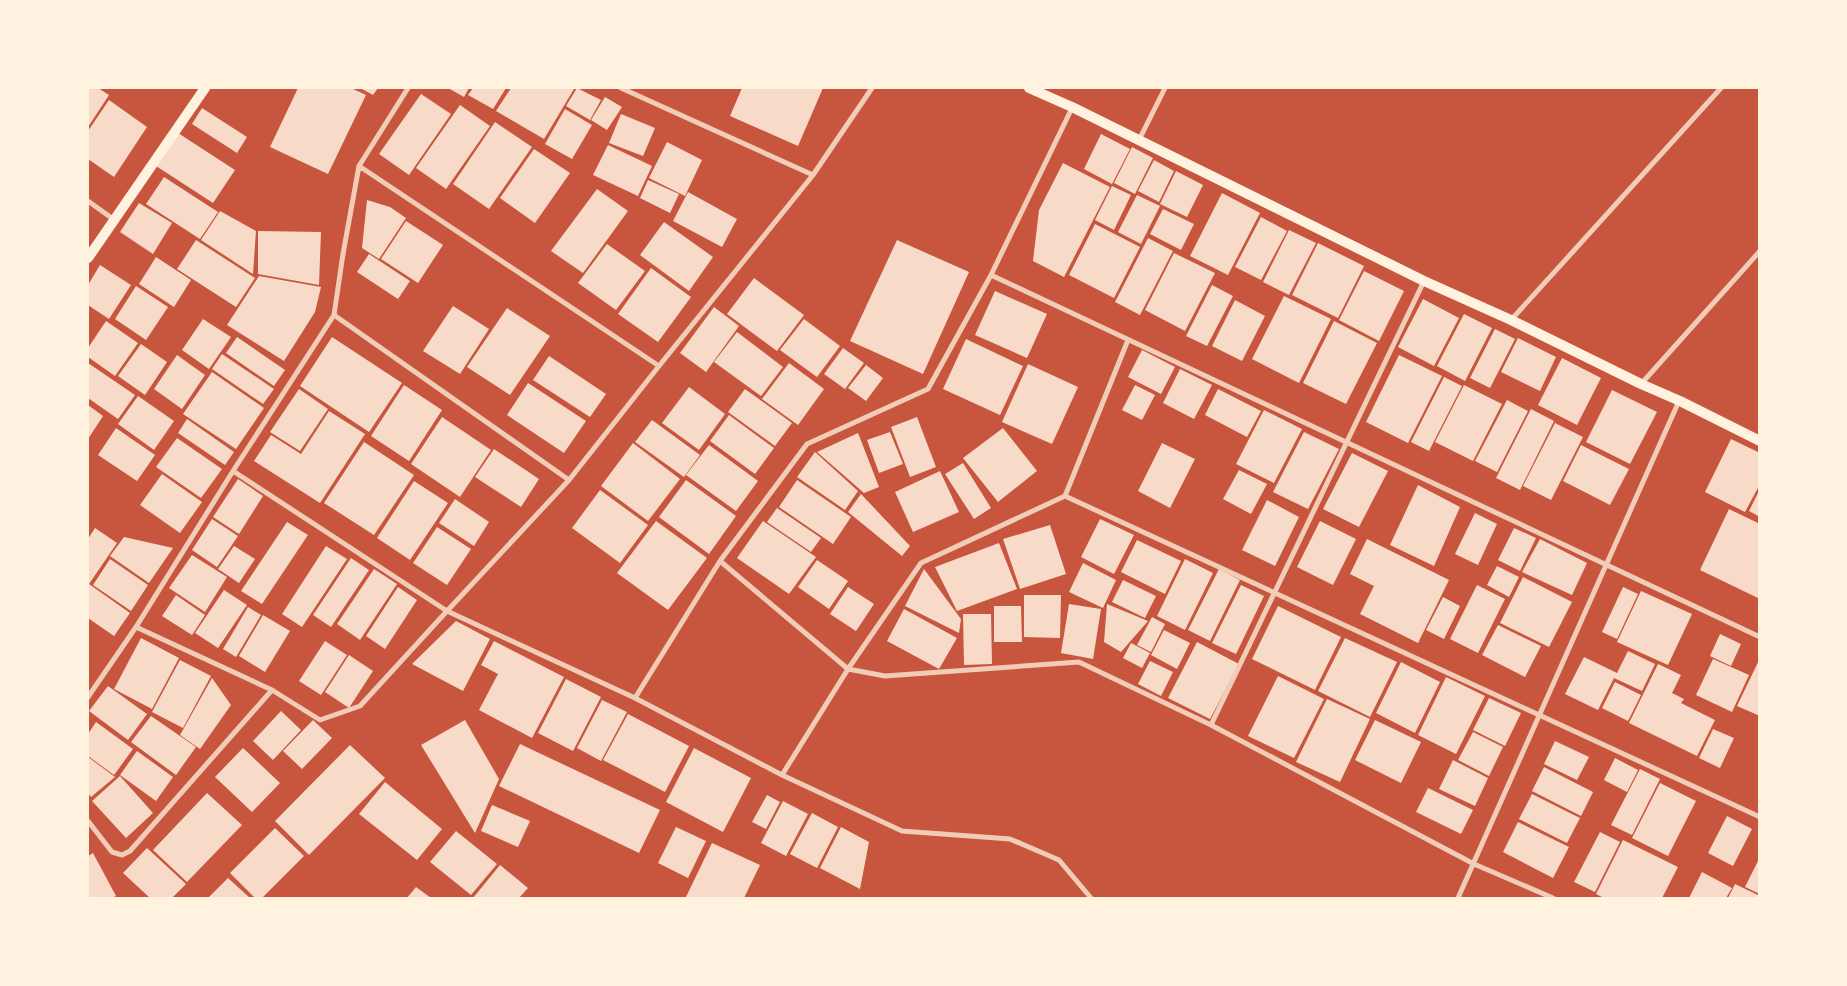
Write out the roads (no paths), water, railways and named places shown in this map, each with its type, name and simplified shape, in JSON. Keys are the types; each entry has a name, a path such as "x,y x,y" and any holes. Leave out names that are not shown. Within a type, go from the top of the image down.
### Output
{"main road":[{"path":"88,258 113,219 205,88"},
{"path":"1029,88 1072,107 1424,281 1511,320 1760,440"}],"street":[{"path":"88,697 136,627 233,470 334,315 358,166 408,88"},
{"path":"621,88 813,174"},
{"path":"136,627 272,690 320,720 360,706 569,480 813,174 872,88"},
{"path":"1139,140 1165,88"},
{"path":"1511,320 1721,88"},
{"path":"634,698 720,561 807,444 928,389 991,275 1072,107"},
{"path":"358,166 659,366"},
{"path":"88,201 113,219"},
{"path":"1641,384 1760,251"},
{"path":"991,275 1760,637"},
{"path":"1211,725 1424,281"},
{"path":"334,315 569,480"},
{"path":"782,775 848,669 921,563 1065,496 1128,340"},
{"path":"1458,898 1680,401"},
{"path":"233,470 447,611 634,698 782,775 902,831 1010,839 1059,860 1091,898"},
{"path":"1065,496 1760,817"},
{"path":"720,561 848,669 886,676 1079,662 1211,725 1474,864 1552,898"},
{"path":"88,821 112,852 122,855 130,851 272,690"}]}
